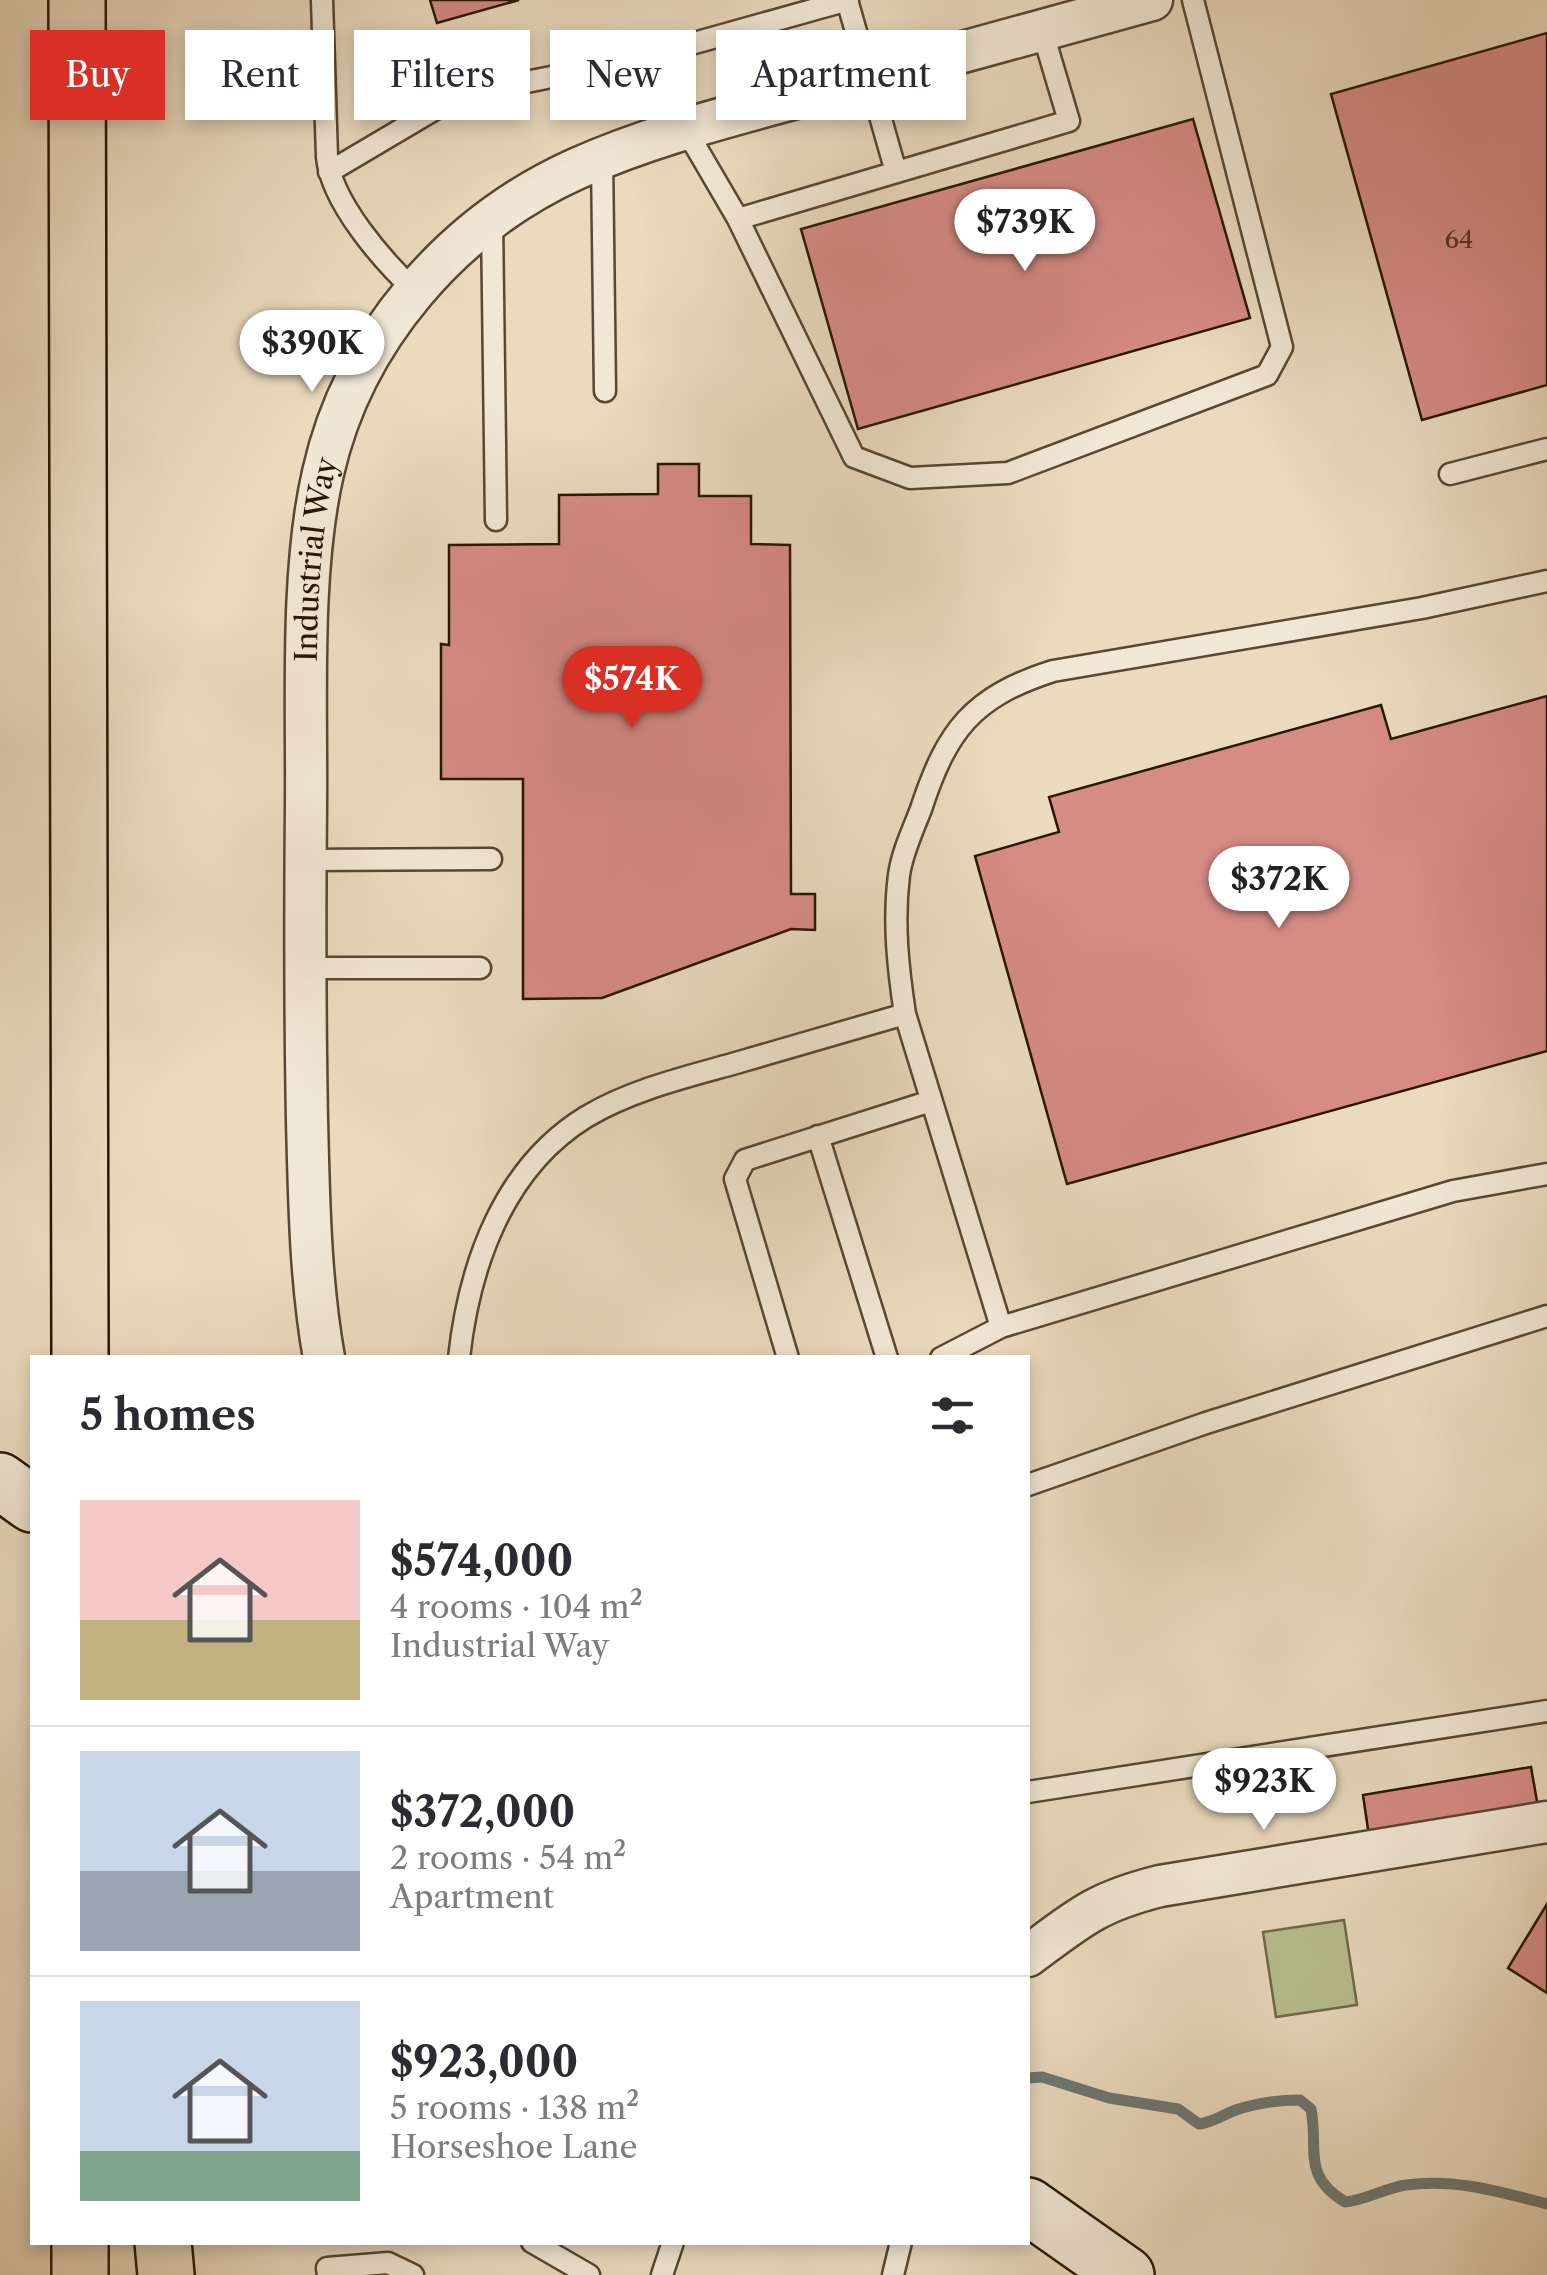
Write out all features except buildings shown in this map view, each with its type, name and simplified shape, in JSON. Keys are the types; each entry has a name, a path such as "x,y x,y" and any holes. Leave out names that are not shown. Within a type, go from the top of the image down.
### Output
{"highway":[{"path":"78,0 80,1355"},
{"path":"80,2245 80,2275"},
{"path":"163,2245 166,2275"}],"main road":[{"path":"0,1482 30,1503"},
{"path":"1030,2207 1126,2275"}],"street":[{"name":"Industrial Way","path":"966,51 1152,0"},
{"name":"Industrial Way","path":"324,1355 309,1202 305,968 308,623 322,476 353,386 384,332 444,260 492,218 545,184 602,158 722,120"},
{"path":"1030,1955 1090,1910 1116,1897 1160,1886 1547,1822"}],"lane":[{"path":"322,0 329,172 386,264 415,291"},
{"path":"329,172 450,101 472,93 630,61 848,0 857,30"},
{"path":"686,130 738,220 854,457 910,478 1008,473 1266,375 1282,346 1194,0"},
{"path":"738,220 1069,121 1042,30"},
{"path":"882,120 896,172"},
{"path":"602,158 606,391"},
{"path":"492,218 496,520"},
{"path":"1450,474 1547,449"},
{"path":"1001,1326 905,1014 897,961 899,872 936,764 967,718 1005,689 1053,671 1422,608 1547,582"},
{"path":"306,860 491,859"},
{"path":"305,968 480,968"},
{"path":"460,1355 465,1307 481,1248 508,1197 541,1155 584,1118 629,1096 905,1014"},
{"path":"787,1355 734,1180 745,1160 932,1101"},
{"path":"818,1136 885,1355"},
{"path":"946,1355 1001,1326 1453,1191 1547,1174"},
{"path":"1030,1484 1206,1423 1547,1316"},
{"path":"1030,1792 1547,1711"},
{"path":"388,2263 397,2245"},
{"path":"537,2245 589,2275"},
{"path":"662,2275 673,2245"},
{"path":"893,2275 900,2245"},
{"path":"328,2275 326,2268 388,2263 413,2275"}],"green space":[{"path":"1344,1920 1357,2005 1276,2017 1263,1932"}],"waterway":[{"path":"1030,2078 1042,2077 1109,2098 1178,2109 1199,2124 1251,2105 1300,2100 1311,2109 1317,2172 1331,2192 1345,2202 1406,2185 1442,2183 1547,2204"}]}
